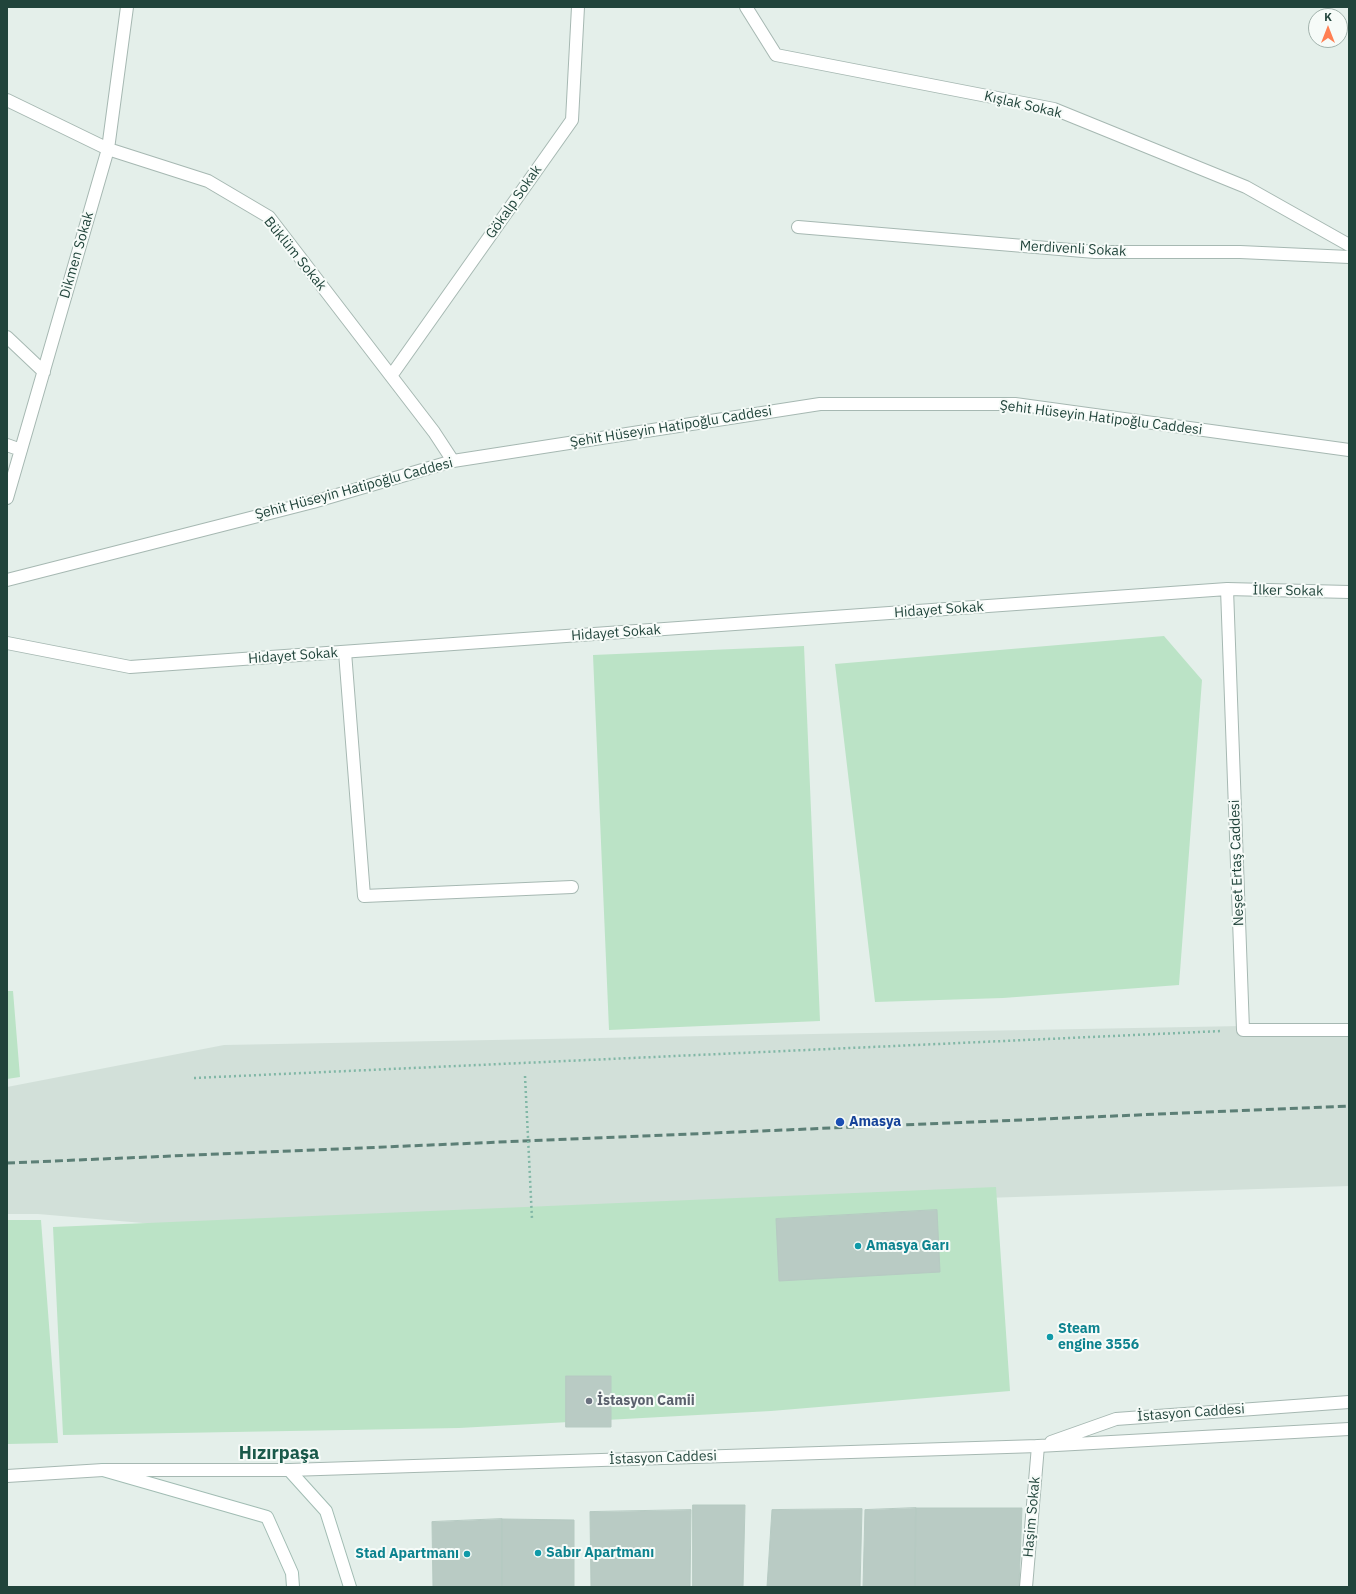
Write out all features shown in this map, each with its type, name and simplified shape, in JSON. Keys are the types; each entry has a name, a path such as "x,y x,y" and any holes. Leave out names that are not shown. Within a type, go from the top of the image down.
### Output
{"street":[{"name":"Dikmen Sokak","path":"7,498 108,149 127,7"},
{"name":"Gökalp Sokak","path":"392,376 572,120 578,7"},
{"name":"Kışlak Sokak","path":"746,7 776,55 1054,110 1246,187 1349,245"},
{"name":"Büklüm Sokak","path":"7,100 108,149 208,181 269,217 392,376 434,432 453,461"},
{"name":"Merdivenli Sokak","path":"798,227 1095,252 1240,252 1349,257"},
{"path":"7,337 44,372"},
{"name":"Şehit Hüseyin Hatipoğlu Caddesi","path":"7,580 312,502 453,461 820,404 1015,404 1349,450"},
{"path":"7,445 21,450"},
{"name":"İlker Sokak","path":"1227,589 1349,592"},
{"name":"Hidayet Sokak","path":"7,643 130,667 1227,589"},
{"name":"Neşet Ertaş Caddesi","path":"1227,589 1243,1030"},
{"path":"344,652 364,896 572,887"},
{"path":"1243,1030 1349,1030"},
{"name":"İstasyon Caddesi","path":"1038,1446 1116,1419 1349,1402"},
{"name":"İstasyon Caddesi","path":"103,1470 288,1470 1038,1446 1349,1429"},
{"name":"Haşim Sokak","path":"1026,1587 1038,1446"},
{"path":"7,1476 103,1470 267,1517 292,1573 292,1587"},
{"path":"288,1470 326,1511 350,1587"}],"path":[{"path":"194,1078 1243,1030"},
{"path":"525,1076 532,1219"}],"shaded area":[{"path":"1349,1024 1349,1186 166,1225 38,1214 7,1214 7,1087 224,1045"}],"green space":[{"path":"1164,636 1202,680 1179,985 1003,998 875,1002 835,664"},
{"path":"804,646 820,1021 609,1030 593,655"},
{"path":"7,991 13,991 20,1077 7,1079"},
{"path":"996,1187 1010,1391 771,1411 459,1428 63,1435 53,1227"},
{"path":"7,1220 41,1220 58,1443 7,1444"}],"building":[{"name":"Amasya Garı","path":"937,1210 940,1272 779,1281 776,1219"},
{"name":"İstasyon Camii","path":"566,1376 611,1376 611,1427 566,1427"},
{"path":"693,1505 745,1505 743,1587 693,1587"},
{"path":"916,1508 915,1587 863,1587 865,1510"},
{"path":"916,1508 1022,1508 1019,1587 915,1587"},
{"path":"862,1509 860,1587 767,1587 772,1510"},
{"path":"691,1510 690,1587 591,1587 590,1512"},
{"name":"Stad Apartmanı","path":"502,1519 502,1587 433,1587 432,1522"},
{"name":"Sabır Apartmanı","path":"502,1519 574,1520 574,1587 502,1587"}],"railway":[{"path":"7,1163 1349,1106"}],"place":[{"name":"Amasya","path":"840,1122"},
{"name":"Amasya Garı","path":"858,1246"},
{"name":"Steam engine 3556","path":"1050,1337"},
{"name":"İstasyon Camii","path":"589,1401"},
{"name":"Sabır Apartmanı","path":"538,1553"},
{"name":"Stad Apartmanı","path":"467,1554"}],"district":[{"name":"Hızırpaşa","path":"279,1454"}]}
